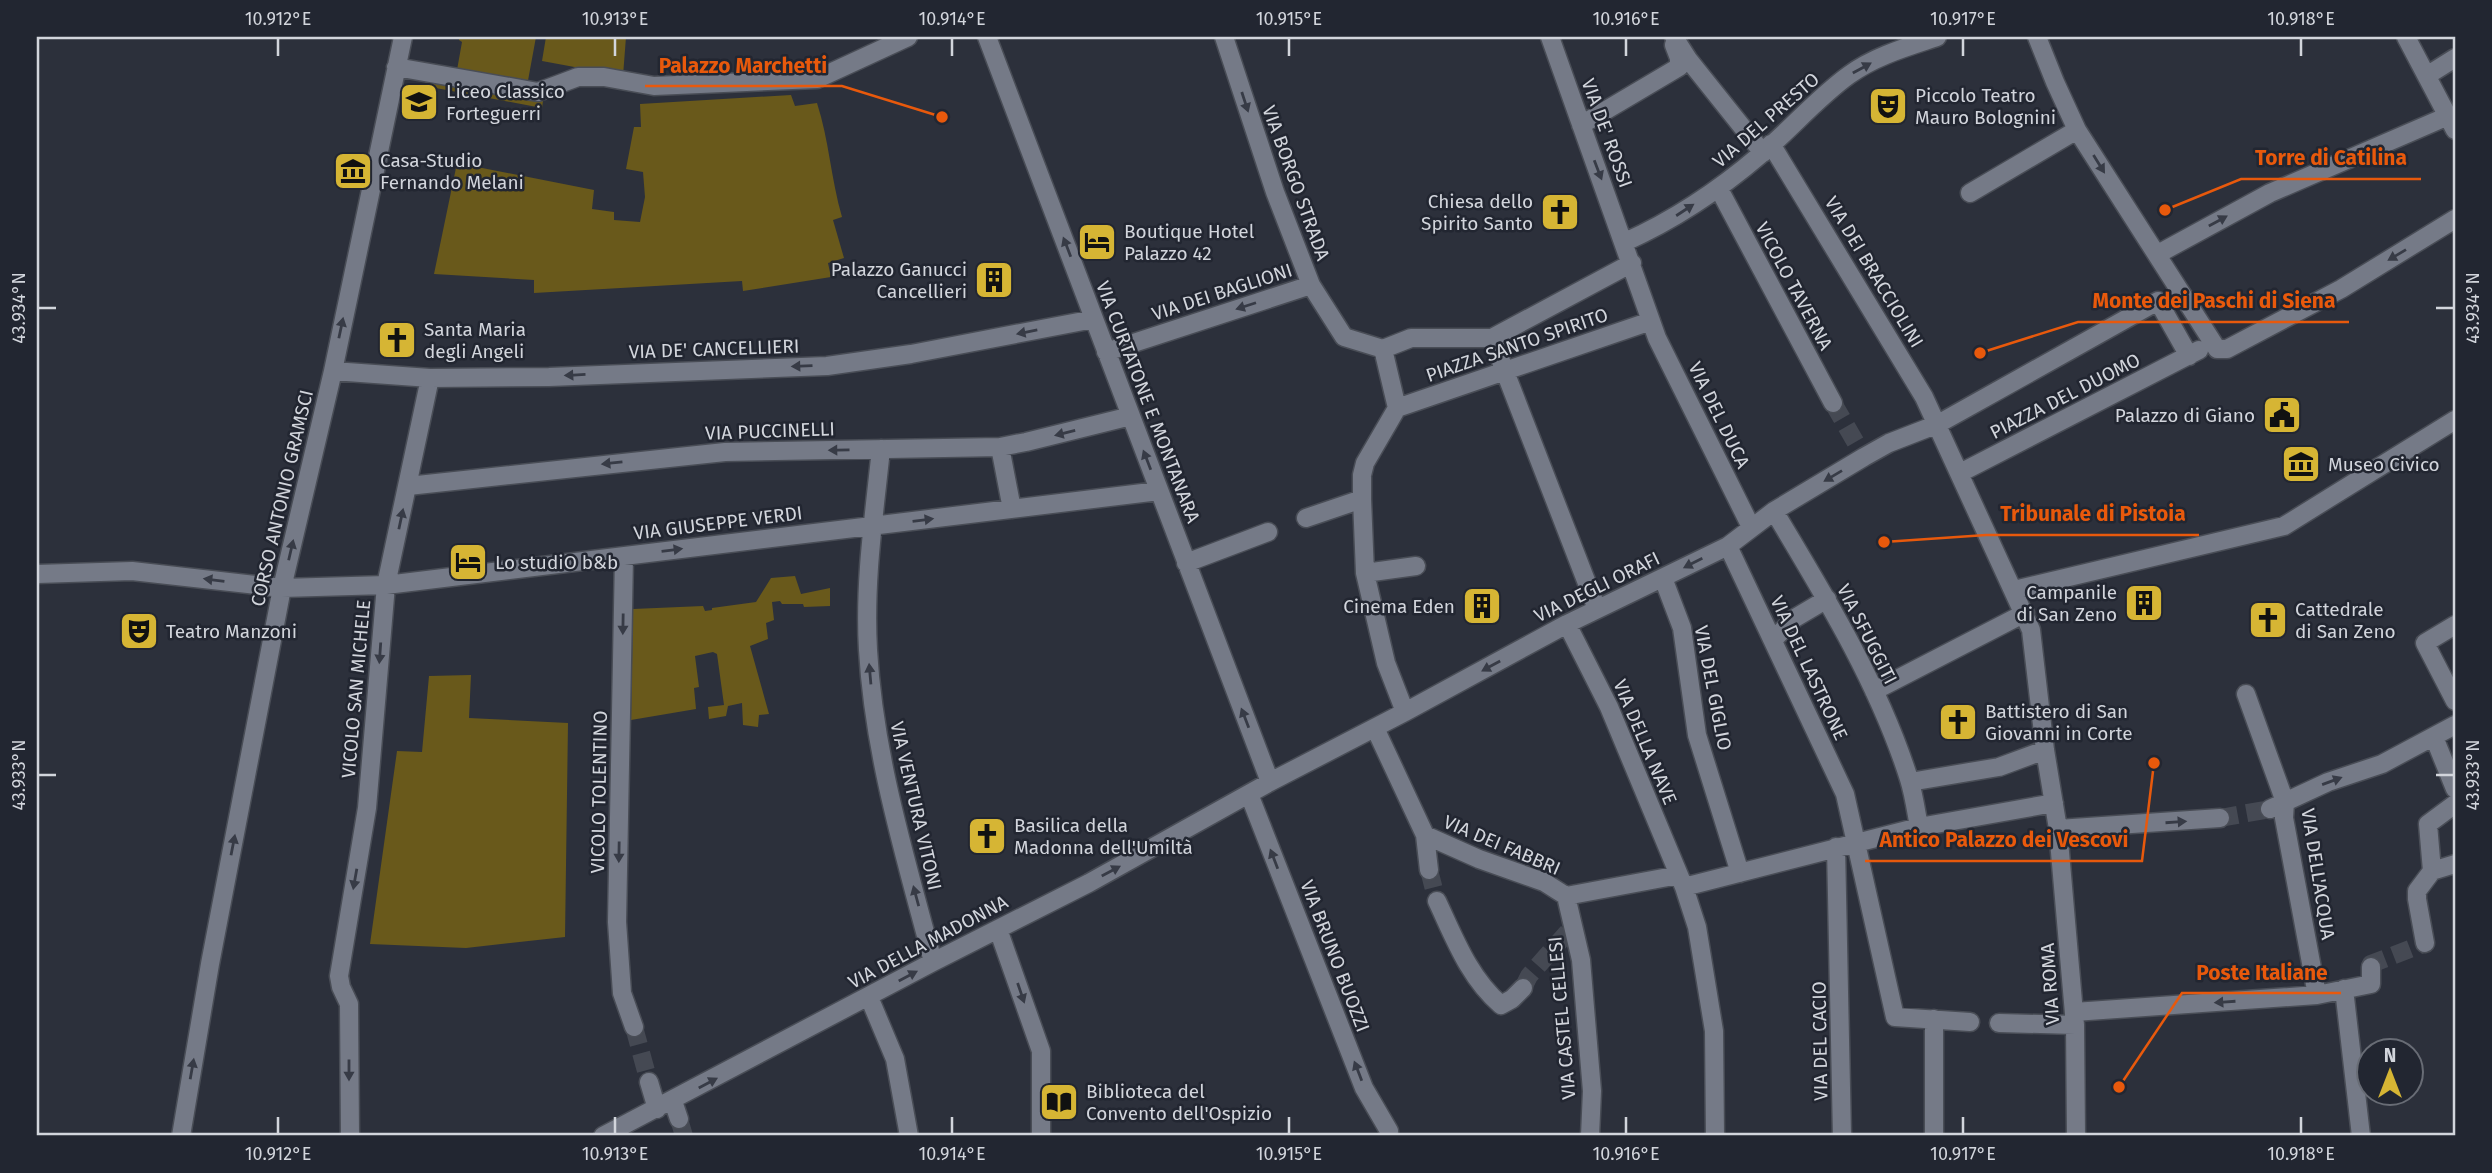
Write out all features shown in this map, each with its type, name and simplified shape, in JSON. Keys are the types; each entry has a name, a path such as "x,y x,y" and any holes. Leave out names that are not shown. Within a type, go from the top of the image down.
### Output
{"street":[{"name":"CORSO ANTONIO GRAMSCI","path":"181,1136 210,964 282,587 332,371 403,37"},
{"path":"396,67 538,92 578,77 604,77 654,86 817,79 908,37"},
{"name":"VIA CURTATONE E MONTANARA","path":"987,37 1270,782"},
{"name":"VIA BORGO STRADA","path":"1224,37 1275,192 1311,285 1344,337 1383,349"},
{"name":"VIA DE' ROSSI","path":"1550,37 1625,242"},
{"path":"1581,125 1683,63 1673,37"},
{"name":"VIA DEL PRESTO","path":"1625,242 1659,227 1719,189 1849,75 1886,55 1937,37"},
{"path":"2038,37 2077,130 2217,349 2227,349 2341,289 2455,219"},
{"path":"2158,254 2270,193 2452,123 2406,37"},
{"path":"2428,75 2455,58"},
{"name":"VIA DEI BRACCIOLINI","path":"1683,63 1767,148 1924,397 1938,424"},
{"path":"1970,193 2077,130"},
{"name":"VICOLO TAVERNA","path":"1719,189 1833,403"},
{"path":"1625,242 1651,321"},
{"name":"PIAZZA SANTO SPIRITO","path":"1383,349 1410,338 1492,338 1632,263"},
{"name":"VIA DEI BAGLIONI","path":"1106,352 1311,285"},
{"name":"PIAZZA DEL DUOMO","path":"1938,424 2158,301 2189,356"},
{"name":"VIA DE' CANCELLIERI","path":"332,371 430,378 549,377 827,366 911,354 1094,319"},
{"name":"PIAZZA SANTO SPIRITO","path":"1397,408 1651,321"},
{"name":"VIA DEL DUCA","path":"1651,321 1751,527"},
{"path":"1492,338 1597,608"},
{"name":"PIAZZA DEL DUOMO","path":"1960,473 2212,344"},
{"path":"1383,349 1397,408 1365,463 1362,475 1365,573 1386,663 1405,712"},
{"name":"VICOLO SAN MICHELE","path":"350,1136 349,1004 339,976 367,808 386,585 430,378"},
{"name":"VIA PUCCINELLI","path":"408,486 699,454 1000,447 1131,416"},
{"path":"2014,590 2284,526 2455,420"},
{"path":"1910,782 1999,767 2045,750 2031,629 1938,424"},
{"name":"VIA DEGLI ORAFI","path":"1270,782 1597,608 1728,546 1774,511 1862,454 1938,424"},
{"path":"1000,447 1012,509"},
{"name":"VIA VENTURA VITONI","path":"881,449 868,559 867,648 873,708 885,779 933,962"},
{"name":"VIA GIUSEPPE VERDI","path":"37,574 132,571 282,587 386,585 1159,491"},
{"path":"1306,518 1362,499"},
{"name":"VIA SFUGGITI","path":"1774,511 1827,599 1874,691 1910,782 1919,827"},
{"path":"1186,563 1268,532"},
{"name":"VIA DEL LASTRONE","path":"1728,546 1845,794 1895,1017 1934,1019"},
{"name":"VICOLO TOLENTINO","path":"624,556 617,922 622,993 634,1027"},
{"path":"1365,573 1416,566"},
{"name":"VIA DEL GIGLIO","path":"1663,578 1682,628 1697,735 1740,873"},
{"path":"1773,640 1795,618 1827,599"},
{"path":"1874,691 2025,613"},
{"name":"VIA DELLA NAVE","path":"1567,624 1609,707 1681,881 1697,927 1714,1031 1715,1136"},
{"path":"2455,625 2425,643 2455,701"},
{"name":"VIA DELL'ACQUA","path":"2246,694 2277,805 2284,818 2317,995"},
{"path":"2277,805 2328,782 2382,764 2455,725"},
{"name":"VIA DEI FABBRI","path":"1374,728 1425,835 1479,859 1544,882 1566,896 1740,873 1919,827 2054,803"},
{"path":"2434,737 2455,789"},
{"name":"VIA ROMA","path":"2045,750 2059,829 2074,1019 2076,1136"},
{"name":"VIA DELLA MADONNA","path":"603,1136 1089,883 1270,782"},
{"name":"VIA BRUNO BUOZZI","path":"1249,794 1364,1088 1392,1135"},
{"path":"2432,871 2428,824 2455,804"},
{"path":"2059,829 2220,818"},
{"path":"1425,835 1429,870"},
{"name":"VIA DEL CACIO","path":"1836,847 1842,1136"},
{"path":"2425,943 2417,891 2432,871 2455,864"},
{"name":"VIA CASTEL CELLESI","path":"1566,896 1581,960 1592,1091 1590,1136"},
{"path":"1437,901 1465,960 1489,995 1501,1005 1523,988"},
{"path":"998,929 1041,1051 1041,1136"},
{"path":"1999,1023 2074,1019 2317,995 2371,984 2371,967"},
{"path":"2344,989 2361,1136"},
{"path":"869,997 895,1059 909,1136"},
{"path":"1934,1136 1934,1019 1970,1022"},
{"path":"649,1082 679,1119"}],"shaded area":[{"path":"459,37 536,37 527,86 457,70 462,42"},
{"path":"546,37 626,37 623,76 542,61"},
{"path":"426,79 543,101 542,108 425,86"},
{"path":"791,95 795,106 817,103 824,131 842,217 833,220 844,258 828,263 831,277 743,291 742,281 534,293 534,280 434,274 457,163 594,190 592,209 614,212 614,220 640,222 645,197 643,172 626,169 634,127 641,127 640,104"},
{"path":"795,576 801,594 830,588 830,606 804,607 803,604 772,602 774,620 766,623 768,639 750,646 769,714 759,715 758,727 743,725 742,703 728,706 726,716 709,719 708,707 724,705 717,654 713,652 695,656 699,687 694,688 696,709 631,720 633,609 703,606 705,611 756,602 771,578"},
{"path":"471,675 469,718 568,723 565,937 466,948 370,944 397,751 422,752 429,676"}],"tunnel":[{"path":"1833,403 1860,450"},
{"path":"2220,818 2270,809"},
{"path":"1429,870 1437,901"},
{"path":"1523,988 1529,976 1574,925"},
{"path":"2371,967 2371,964 2425,943"},
{"path":"634,1027 649,1082"},
{"path":"679,1119 684,1136"}],"place":[{"name":"Liceo Classico Forteguerri","path":"419,102"},
{"name":"Piccolo Teatro Mauro Bolognini","path":"1888,106"},
{"name":"Palazzo Marchetti","path":"942,117"},
{"name":"Casa-Studio Fernando Melani","path":"353,171"},
{"name":"Torre di Catilina","path":"2165,210"},
{"name":"Chiesa dello Spirito Santo","path":"1560,212"},
{"name":"Boutique Hotel Palazzo 42","path":"1097,242"},
{"name":"Palazzo Ganucci Cancellieri","path":"994,280"},
{"name":"Santa Maria degli Angeli","path":"397,340"},
{"name":"Monte dei Paschi di Siena","path":"1980,353"},
{"name":"Palazzo di Giano","path":"2282,415"},
{"name":"Museo Civico","path":"2301,464"},
{"name":"Tribunale di Pistoia","path":"1884,542"},
{"name":"Lo studiO b&b","path":"468,562"},
{"name":"Campanile di San Zeno","path":"2144,603"},
{"name":"Cinema Eden","path":"1482,606"},
{"name":"Cattedrale di San Zeno","path":"2268,620"},
{"name":"Teatro Manzoni","path":"139,631"},
{"name":"Battistero di San Giovanni in Corte","path":"1958,722"},
{"name":"Antico Palazzo dei Vescovi","path":"2154,763"},
{"name":"Basilica della Madonna dell'Umiltà","path":"987,836"},
{"name":"Poste Italiane","path":"2119,1087"},
{"name":"Biblioteca del Convento dell'Ospizio","path":"1059,1102"}]}
